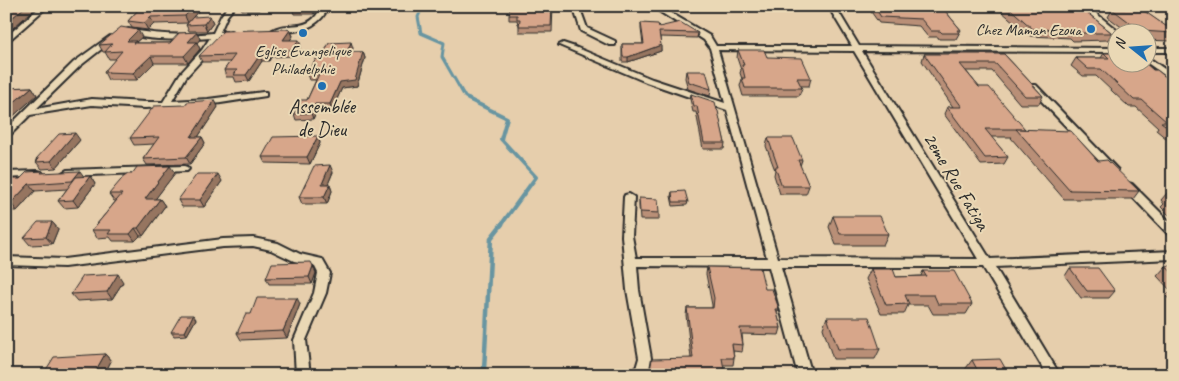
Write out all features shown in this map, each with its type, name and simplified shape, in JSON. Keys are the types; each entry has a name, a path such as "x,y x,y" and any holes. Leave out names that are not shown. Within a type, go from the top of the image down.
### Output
{"street":[{"path":"7,39 45,6"},
{"path":"166,104 183,76 205,51 215,36 224,16 232,6"},
{"path":"266,32 313,25 326,6"},
{"path":"576,6 584,29 612,43"},
{"path":"654,6 707,38 714,48 805,375"},
{"name":"2eme Rue Fatiga","path":"830,6 1054,375"},
{"path":"1083,6 1106,25"},
{"path":"6,134 77,64 104,42 123,30 130,22"},
{"path":"123,30 147,36 215,36 238,33"},
{"path":"563,45 580,50 605,63 645,79 730,108"},
{"path":"714,48 1001,53 1106,50"},
{"path":"1156,50 1173,50"},
{"path":"1156,66 1173,79"},
{"path":"1024,78 1173,232"},
{"path":"29,113 92,102 145,105 208,102 263,94"},
{"path":"6,175 184,169"},
{"path":"629,197 627,236 633,290 645,358 642,375"},
{"path":"6,261 64,263 223,242 253,242 274,246 298,258 318,262 324,273 320,293 300,340 303,375"},
{"path":"631,262 986,262 1173,255"}],"building":[{"path":"6,6 26,6 6,23"},
{"path":"137,6 194,6 185,16 150,17 144,23 128,21 139,9 136,9"},
{"path":"510,6 552,6 551,26 519,26 520,19 517,19 517,15 509,15"},
{"path":"874,6 941,6 961,30 957,30 959,33 931,31 921,19 881,17"},
{"path":"1007,6 1079,6 1106,28 1106,33 1077,33 1074,30 1033,29"},
{"path":"1122,6 1137,6 1173,31 1173,33 1156,32 1156,22 1129,22 1112,9 1125,9"},
{"path":"210,16 204,24 186,25 193,17"},
{"path":"680,22 698,33 659,32 661,45 628,57 623,57 622,44 644,44 641,23 658,24 659,27"},
{"path":"1166,25 1173,25 1173,30"},
{"path":"121,27 138,30 127,41 136,41 133,43 170,43 179,33 197,32 188,42 197,42 184,56 151,56 133,73 104,72 122,51 105,52 112,44 99,45"},
{"path":"290,30 283,40 299,40 292,50 269,50 266,55 260,55 246,75 234,75 237,70 224,70 235,55 199,56 223,31"},
{"path":"351,42 347,52 363,52 355,80 340,82 330,104 315,104 311,113 294,114 301,100 307,100 319,74 307,74 316,59 321,59 329,43"},
{"path":"738,50 764,50 767,57 802,58 811,78 797,78 802,88 745,88 742,78 745,78 742,65 744,65"},
{"path":"924,54 1004,54 1043,96 1025,96 996,64 960,64 979,87 989,87 1025,129 985,129 1008,157 985,158 947,107 962,107"},
{"path":"1076,58 1106,58 1106,72 1156,72 1157,70 1168,79 1173,79 1173,131 1161,122 1167,122 1142,100 1134,100 1101,69 1088,69"},
{"path":"686,71 706,71 711,89 689,82"},
{"path":"32,87 6,109 6,88"},
{"path":"691,94 715,102 725,143 704,143 697,106 694,106"},
{"path":"215,100 191,137 202,137 186,157 143,159 159,137 130,138 154,106 185,105 187,102"},
{"path":"1016,129 1071,131 1098,161 1107,160 1139,191 1070,190"},
{"path":"75,133 51,161 36,162 39,159 36,159 59,134"},
{"path":"318,136 307,157 262,157 273,137"},
{"path":"768,138 793,138 802,160 798,160 809,186 782,186"},
{"path":"330,165 322,184 330,184 324,197 299,197 314,166"},
{"path":"170,166 145,199 160,199 138,228 135,228 130,234 108,234 111,230 92,230 122,194 109,194 126,174 132,174 137,167"},
{"path":"43,171 41,173 80,171 72,181 29,184 11,203 6,204 6,179 20,179 27,172"},
{"path":"197,174 218,174 200,200 178,200"},
{"path":"90,176 73,200 58,201 76,177"},
{"path":"685,191 688,202 673,202 672,192"},
{"path":"639,198 658,199 659,213 640,212"},
{"path":"833,216 880,216 888,234 840,234"},
{"path":"38,222 52,222 46,237 24,238"},
{"path":"311,262 313,266 309,277 266,278 272,263"},
{"path":"1166,266 1173,266 1173,274"},
{"path":"707,267 760,268 765,289 772,289 779,309 776,309 781,328 740,328 743,345 732,344 734,358 722,358 725,375 650,375 652,359 693,358 687,308 713,308 714,298"},
{"path":"1070,268 1098,268 1115,291 1087,291"},
{"path":"871,269 893,269 896,277 926,276 923,271 954,271 972,304 938,304 934,295 905,295 909,304 886,305"},
{"path":"118,274 107,292 71,294 83,276"},
{"path":"257,298 297,298 283,331 237,333 246,314 251,314"},
{"path":"181,315 193,315 185,332 171,332"},
{"path":"827,317 869,317 880,349 838,349"},
{"path":"105,354 96,370 44,373 54,357"},
{"path":"1000,359 1009,375 980,375 972,360"}],"waterway":[{"path":"423,6 418,17 421,33 444,43 442,57 465,97 471,100"},
{"path":"468,99 507,118 501,139 536,177 501,225"},
{"path":"452,375 484,370 491,238 502,224"}],"place":[{"name":"Chez Maman Ezoua","path":"1091,29"},
{"name":"Eglise Evangelique Philadelphie","path":"303,33"},
{"name":"Assemblée de Dieu","path":"322,86"}]}
